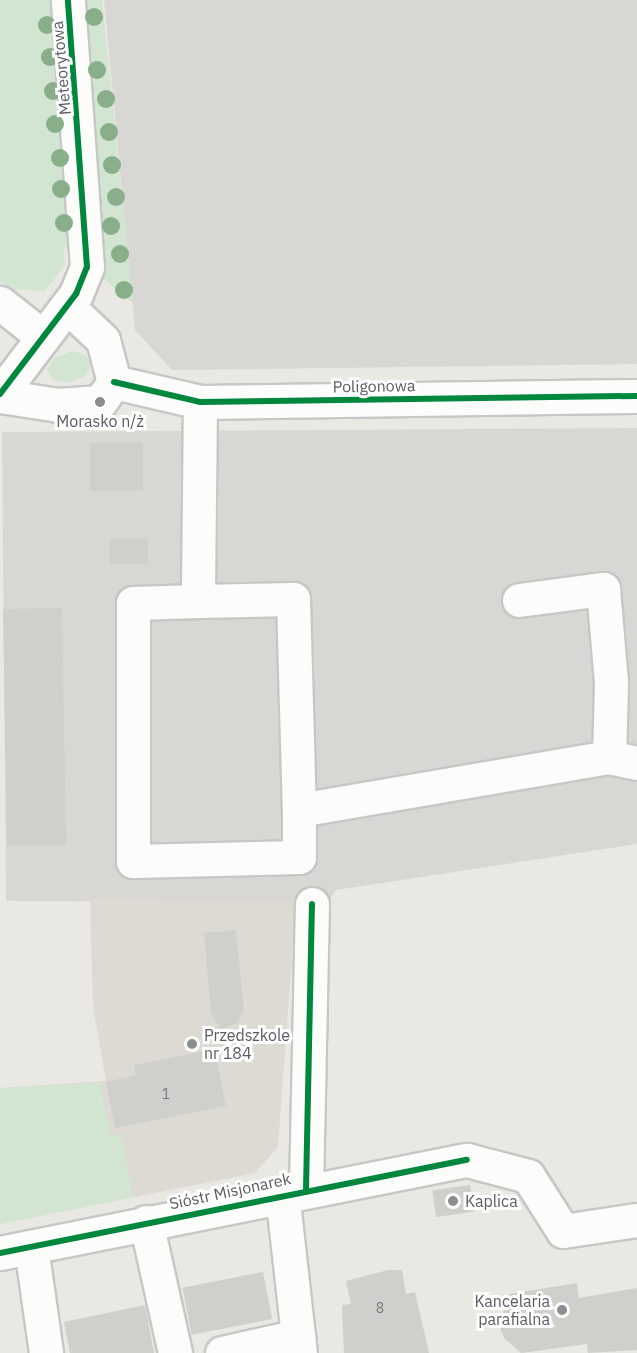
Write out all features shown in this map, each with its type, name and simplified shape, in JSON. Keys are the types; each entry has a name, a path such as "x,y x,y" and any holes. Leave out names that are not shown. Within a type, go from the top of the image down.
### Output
{"street":[{"name":"Meteorytowa","path":"0,395 68,307 84,279 89,254 68,0"},
{"path":"0,303 43,337"},
{"path":"0,395 58,405 100,402 114,382 103,340 68,307"},
{"name":"Poligonowa","path":"114,382 200,402 637,396"},
{"path":"198,602 200,402"},
{"path":"299,810 623,760 611,683 603,589 519,600"},
{"path":"293,599 299,858 133,861 133,603 198,602 293,599"},
{"path":"222,1353 299,1344 294,1191 312,904"},
{"name":"Sióstr Misjonarek","path":"15,1250 294,1191 467,1160 528,1176 563,1231 637,1220"},
{"path":"146,1222 175,1353"},
{"path":"15,1250 46,1353"}],"shaded area":[{"path":"104,0 637,0 637,364 172,370 135,330"},
{"path":"637,428 637,844 336,890 328,902 6,901 2,432"},
{"name":"Przedszkole nr 184","path":"90,898 296,901 278,1147 255,1173 0,1224 0,1088 106,1081 93,1007"}],"green space":[{"path":"0,0 102,0 133,303 64,246 65,265 45,291 12,289 0,282"},
{"path":"72,351 86,355 91,365 86,376 68,383 53,380 47,370 54,358"},
{"path":"100,1083 111,1136 121,1134 133,1197 0,1224 0,1088"}],"building":[{"path":"143,442 143,490 90,491 90,443"},
{"path":"110,539 148,539 148,564 110,564"},
{"path":"62,608 66,845 7,846 3,609"},
{"path":"236,930 244,1010 237,1023 220,1029 211,1013 204,933"},
{"path":"214,1049 226,1106 115,1128 106,1082 136,1075 134,1065"},
{"name":"Kaplica","path":"470,1185 474,1212 436,1217 432,1190"},
{"path":"388,1270 402,1270 406,1294 415,1292 429,1353 344,1353 342,1305 351,1304 346,1281"},
{"path":"263,1272 272,1319 192,1335 183,1288"},
{"path":"577,1283 579,1298 637,1288 637,1350 588,1353 587,1344 521,1353 504,1338 499,1325 509,1294"},
{"path":"145,1305 154,1353 70,1353 64,1322"}],"cycle path":[{"path":"0,394 76,294 87,267 68,0"},
{"path":"114,382 200,402 637,396"},
{"path":"306,1189 312,904"},
{"path":"0,1253 467,1160"}],"place":[{"name":"Morasko n/ż","path":"100,402"},
{"name":"Przedszkole nr 184","path":"192,1044"},
{"name":"Kaplica","path":"453,1201"},
{"name":"Kancelaria parafialna","path":"562,1310"}]}
